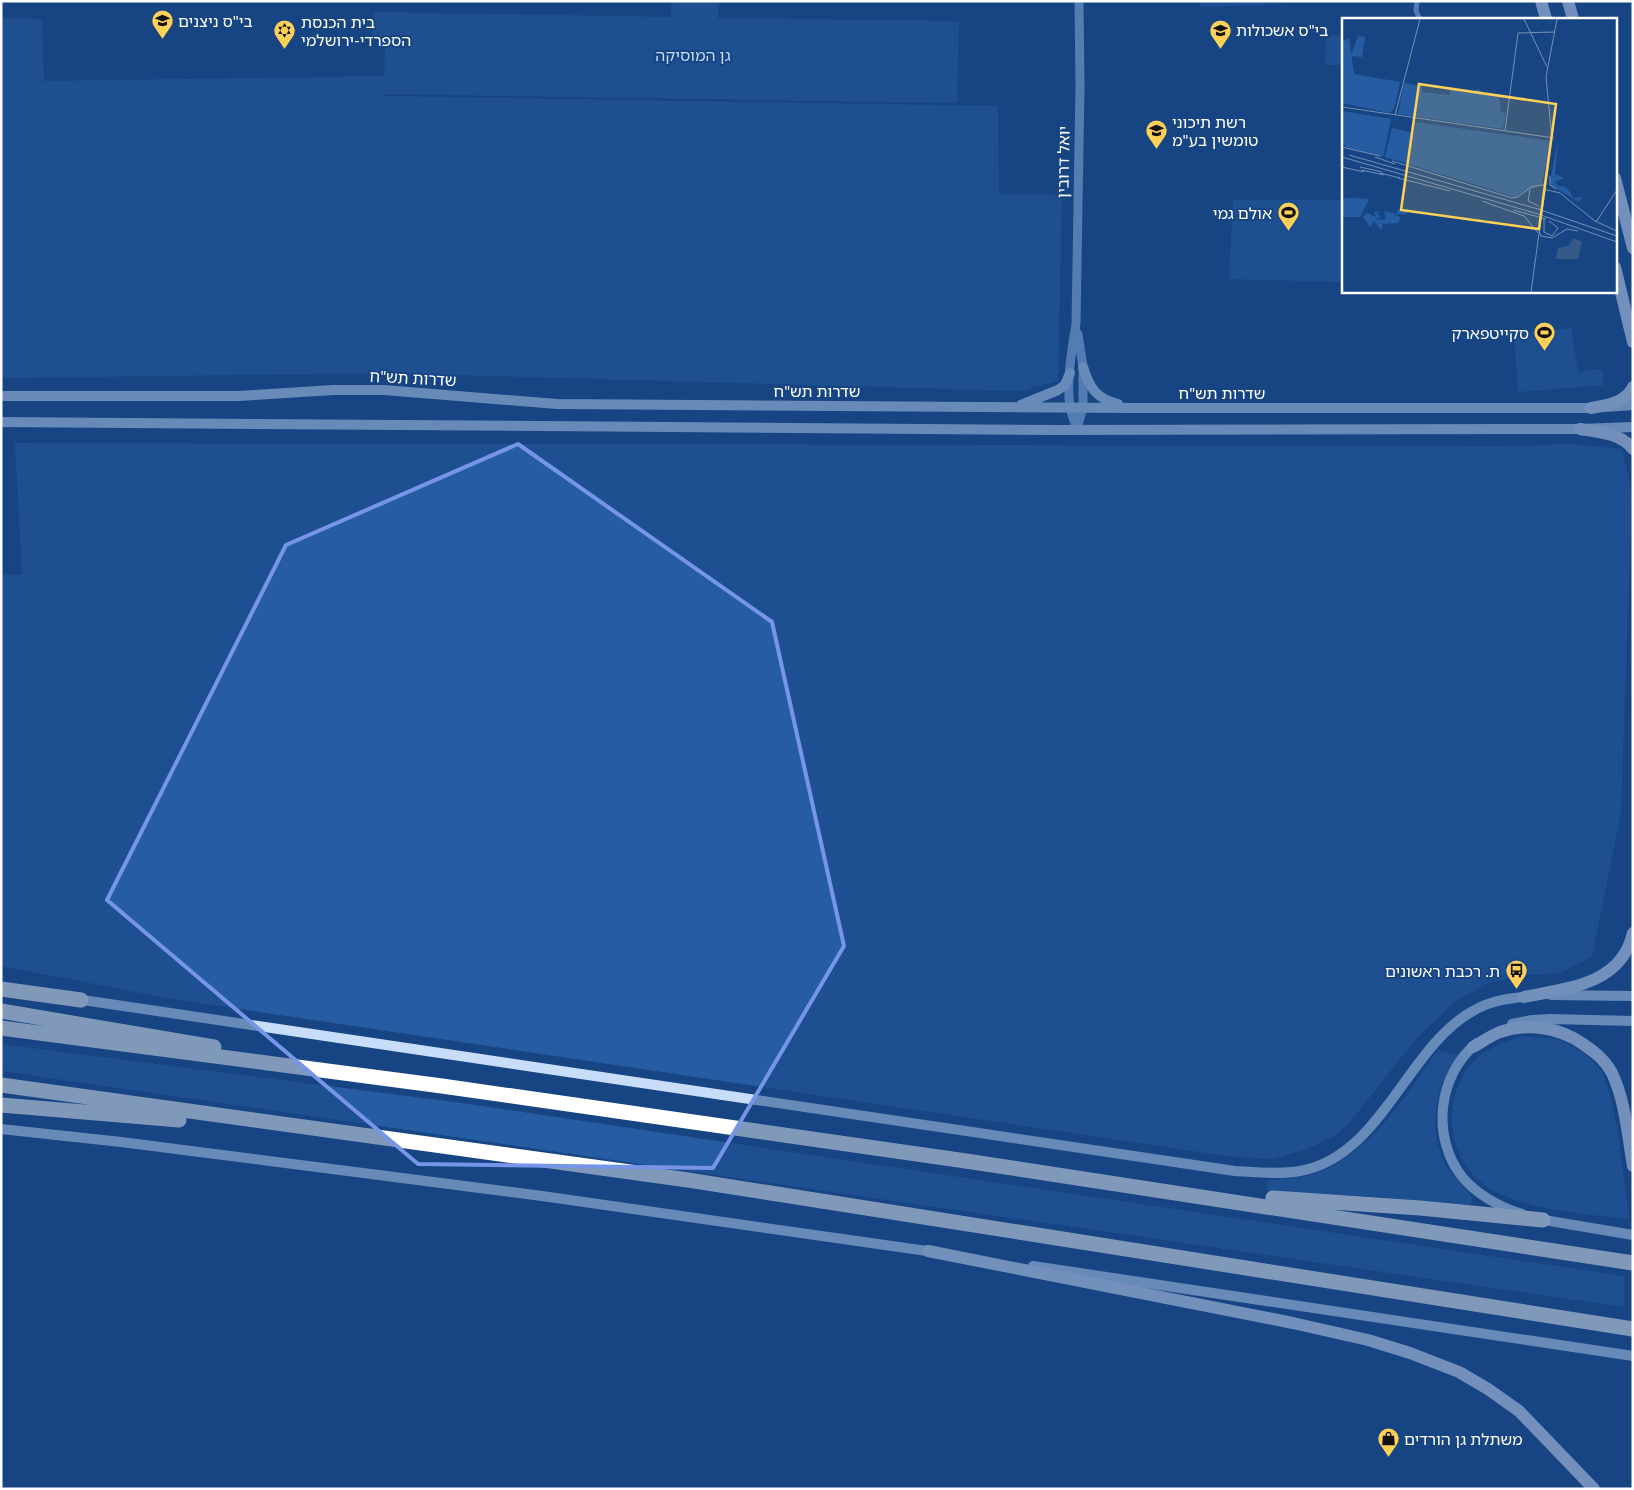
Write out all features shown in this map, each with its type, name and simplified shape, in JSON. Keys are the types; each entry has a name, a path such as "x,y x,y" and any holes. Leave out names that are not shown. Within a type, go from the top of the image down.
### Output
{"highway":[{"path":"1,989 81,1000"},
{"path":"1,1011 442,1086"},
{"path":"1,1028 442,1086 1163,1190 1633,1263"},
{"path":"1,1085 688,1180 1633,1329"},
{"path":"1,1105 344,1133"},
{"path":"1163,1190 1420,1208 1543,1220"}],"main road":[{"path":"1541,1 1546,18"},
{"path":"1568,1 1573,18"},
{"path":"1616,182 1633,248"},
{"path":"1616,272 1633,342"},
{"path":"1083,367 1095,393 1107,400 1131,408"},
{"path":"1015,407 1058,390 1065,385 1070,373"},
{"path":"1591,408 1622,399 1630,393 1633,387"},
{"name":"שדרות תש\"ח","path":"1,396 239,396 333,390 384,390 557,404 1131,408 1591,408 1633,405"},
{"path":"1,422 1036,430 1580,429 1633,427"},
{"path":"1580,429 1614,436 1626,441 1633,449"},
{"path":"1,983 81,1000 1215,1168 1269,1173 1300,1171 1316,1167 1344,1151 1379,1117 1429,1050 1456,1023 1472,1011 1488,1004 1579,986 1600,976 1622,960 1629,949 1633,933"},
{"path":"1524,997 1543,995 1633,996"},
{"path":"1633,1021 1550,1019 1516,1022 1496,1030 1473,1047 1457,1067 1449,1082 1444,1098 1442,1116 1445,1142 1449,1155 1463,1177 1485,1198 1514,1211 1543,1220 1633,1235"},
{"path":"1473,1047 1500,1032 1537,1027 1574,1037 1604,1058 1613,1075 1619,1093 1633,1166"},
{"path":"1,1129 122,1142 542,1196 928,1251 1633,1356"},
{"path":"928,1251 1293,1323 1368,1340 1410,1353 1459,1372 1488,1389 1519,1411 1594,1489"}],"street":[{"name":"יואל דרובין","path":"1077,429 1070,407 1070,373 1076,324 1080,86 1079,1"},
{"path":"1417,1 1416,10 1420,18"},
{"name":"יואל דרובין","path":"1076,324 1083,367 1083,407 1077,429"}],"highlighted area":[{"path":"518,444 772,622 844,946 713,1168 418,1164 107,900 286,545"}],"green space":[{"name":"גן המוסיקה","path":"671,1 718,1 718,18 959,21 957,103 384,94 385,39 372,39 373,12 671,17"},
{"path":"1200,1 1281,1 1281,4 1201,7"},
{"path":"1,18 42,19 44,81 384,76 384,96 998,106 999,194 1062,195 1058,381 1022,391 381,373 1,378"},
{"path":"1326,35 1342,35 1342,65 1325,65"},
{"path":"1233,200 1342,200 1342,282 1229,279"},
{"name":"סקייטפארק","path":"1571,328 1578,372 1602,369 1604,385 1518,392 1514,334"},
{"path":"15,443 1502,446 1573,444 1622,449 1632,494 1621,813 1592,957 1560,973 1523,975 1485,984 1452,1004 1414,1041 1350,1122 1336,1135 1305,1150 1272,1159 1226,1156 172,999 1,966 1,574 22,575"},
{"path":"1522,1036 1556,1039 1582,1051 1602,1071 1611,1098 1619,1138 1629,1219 1556,1210 1520,1201 1488,1187 1474,1176 1463,1162 1456,1146 1452,1111 1462,1077 1472,1063 1483,1053 1502,1043"},
{"path":"1,1044 462,1103 1624,1276 1624,1307 1,1071"},
{"path":"1438,1050 1458,1055 1447,1072 1438,1096 1435,1120 1437,1143 1445,1164 1472,1197 1471,1205 1380,1197 1267,1191 1268,1180 1306,1176 1327,1169 1347,1158 1382,1125"}],"place":[{"name":"בי\"ס ניצנים","path":"162,40"},
{"name":"בי\"ס אשכולות","path":"1220,49"},
{"name":"בית הכנסת הספרדי-ירושלמי","path":"285,50"},
{"name":"רשת תיכוני טומשין בע\"מ","path":"1156,150"},
{"name":"אולם גמי","path":"1288,232"},
{"name":"סקייטפארק","path":"1545,352"},
{"name":"ת. רכבת ראשונים","path":"1516,990"},
{"name":"משתלת גן הורדים","path":"1388,1458"}]}
